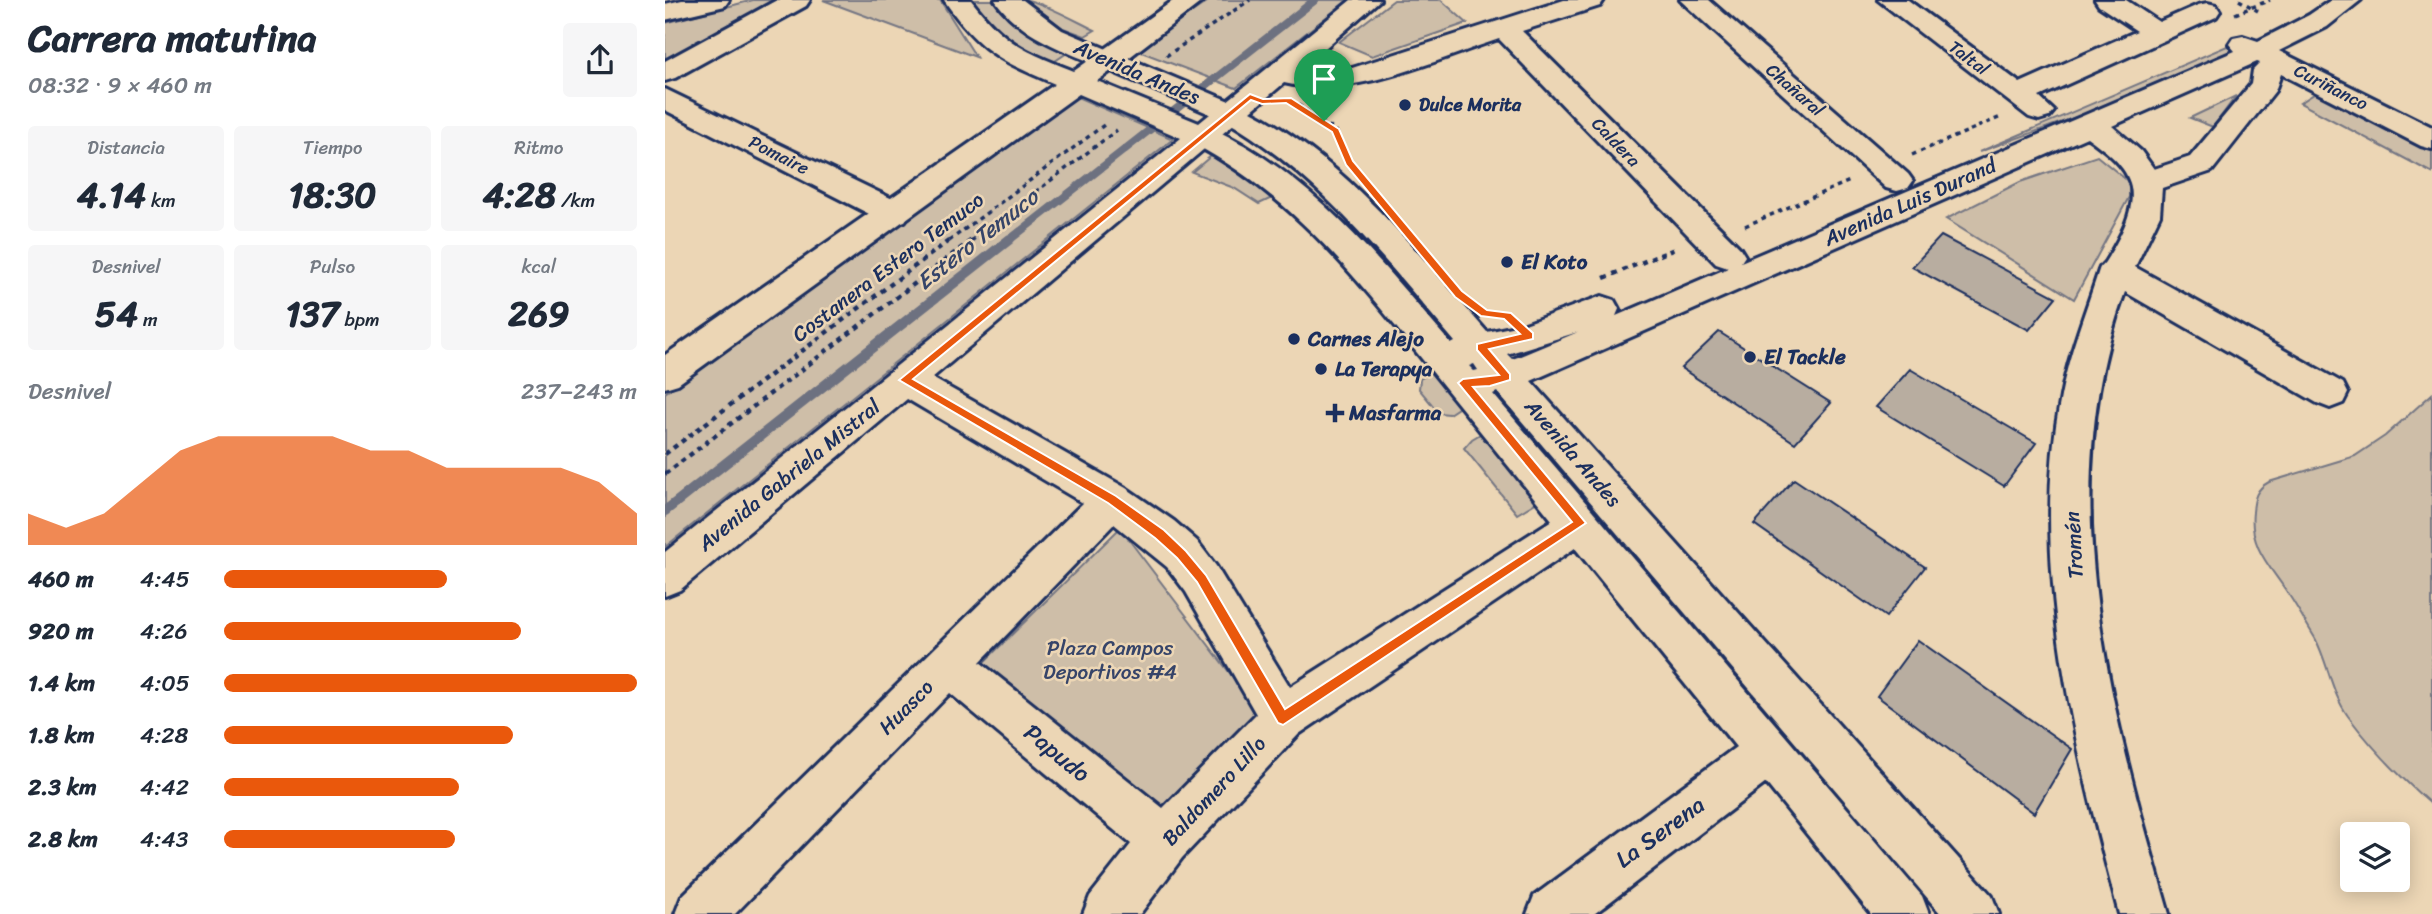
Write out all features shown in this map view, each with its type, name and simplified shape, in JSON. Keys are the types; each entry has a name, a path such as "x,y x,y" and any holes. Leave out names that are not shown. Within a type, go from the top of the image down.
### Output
{"street":[{"path":"665,12 716,0"},
{"path":"665,72 797,0"},
{"name":"Avenida Andes","path":"957,0 972,22 999,47 1076,83 1121,112 1215,115"},
{"name":"Avenida Andes","path":"1008,0 1052,36 1169,86 1215,115 1254,164 1310,208 1360,260 1474,368 1974,914"},
{"path":"671,361 894,213 1191,0"},
{"name":"Avenida Gabriela Mistral","path":"665,577 905,380 1215,115 1278,73 1367,0"},
{"path":"1278,73 1302,79 1354,77 1591,0"},
{"name":"Chañaral","path":"1693,0 1889,174"},
{"name":"Taltal","path":"1891,0 2052,114"},
{"path":"2108,0 2157,32"},
{"name":"Avenida Luis Durand","path":"1474,368 2052,114 2223,21 2303,0"},
{"name":"Avenida Luis Durand","path":"1474,368 1529,336 1576,319 1720,248 1889,174 2052,114 2264,60 2348,0"},
{"path":"2223,21 2157,32 2045,81 2052,114 2121,161 2146,183 2201,164 2265,85 2264,60"},
{"name":"Curiñanco","path":"2223,21 2264,60 2432,139"},
{"name":"Caldera","path":"1505,29 1720,248"},
{"path":"1301,54 1325,64 1378,71"},
{"name":"Pomaire","path":"665,98 894,213"},
{"name":"Tromén","path":"2144,914 2118,819 2095,717 2080,626 2072,546 2071,481 2074,422 2091,337 2115,271 2148,206 2146,183"},
{"path":"2115,271 2330,393"},
{"name":"Avenida Andes","path":"1474,368 1580,523 1904,914"},
{"path":"905,380 1112,500 1160,534 1182,554 1201,579 1283,718"},
{"name":"Huasco","path":"700,914 1112,500"},
{"name":"Baldomero Lillo","path":"1108,914 1165,841 1283,718 1580,523"},
{"name":"Papudo","path":"948,664 1165,841"},
{"name":"La Serena","path":"1552,914 1769,751"}],"path":[{"path":"1141,74 1250,0"},
{"path":"2239,0 2258,11 2250,15"},
{"path":"2223,21 2250,6 2270,0"},
{"path":"1215,115 1262,101 1288,100 1309,110 1336,131 1349,162"},
{"path":"665,474 1125,124 1121,112"},
{"name":"Costanera Estero Temuco","path":"665,454 1121,112"},
{"path":"1720,248 1889,174 2052,114"}],"green space":[{"path":"753,0 790,0 665,69 665,23"},
{"path":"823,0 940,0 976,57"},
{"path":"973,0 994,0 1026,33 1067,53 1052,63 1029,51 997,30"},
{"path":"1026,0 1095,30 1085,36 1063,28"},
{"path":"1210,0 1348,0 1236,88 1136,50"},
{"path":"1394,0 1441,0 1467,23 1372,56 1339,42"},
{"path":"2227,46 2241,51 2137,95 1979,152"},
{"path":"2322,89 2432,147 2432,173 2300,103"},
{"path":"1075,96 1173,139 665,547 665,393"},
{"path":"2236,96 2213,127 2190,118"},
{"path":"1211,156 1249,177 1272,198 1259,204 1234,188 1192,172"},
{"path":"2097,156 2129,182 2129,197 2074,299 1946,219 2020,182"},
{"path":"1432,372 1461,406 1449,414 1439,413 1419,389 1420,379"},
{"path":"2432,394 2432,805 2388,763 2342,707 2315,638 2262,555 2254,536 2253,507 2258,491 2269,482 2355,456 2385,436"},
{"path":"1487,430 1542,499 1517,514 1464,448 1472,439"},
{"name":"Plaza Campos Deportivos #4","path":"1120,528 1263,717 1171,824 981,665"}],"building":[{"path":"1941,236 2056,297 2029,330 1912,267"},
{"path":"1719,332 1831,403 1795,443 1681,368"},
{"path":"1910,369 2036,443 2004,486 1876,407"},
{"path":"1794,479 1925,567 1886,617 1754,524"},
{"path":"1918,640 2072,749 2034,813 1877,696"}],"waterway":[{"name":"Estero Temuco","path":"1008,241 1315,0"},
{"name":"Estero Temuco","path":"665,511 1010,239"}],"place":[{"name":"Dulce Morita","path":"1405,105"},
{"name":"El Koto","path":"1507,262"},
{"name":"Carnes Alejo","path":"1294,339"},
{"name":"El Tackle","path":"1750,357"},
{"name":"La Terapya","path":"1321,369"},
{"name":"Masfarma","path":"1335,413"}],"route":[{"path":"1250,96 1262,101 1288,100 1324,121 1336,131 1349,162 1458,294 1484,314 1507,316 1529,336 1481,347 1507,377 1490,382 1463,383 1580,523 1283,718 1201,579 1182,554 1160,534 1112,500 905,380 1250,96"}]}
